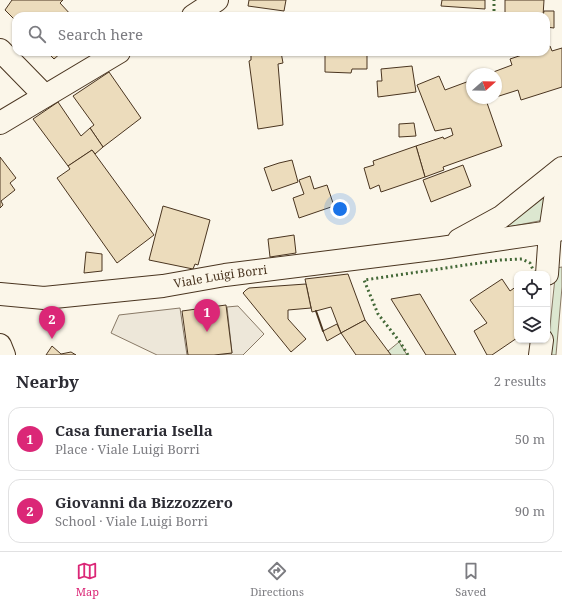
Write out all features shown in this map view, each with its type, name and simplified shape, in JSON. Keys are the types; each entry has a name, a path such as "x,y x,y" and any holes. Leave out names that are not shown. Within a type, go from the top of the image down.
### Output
{"main road":[{"path":"199,12 217,0"},
{"path":"0,50 44,96"},
{"path":"0,123 112,56"},
{"name":"Viale Luigi Borri","path":"441,248 501,217 562,168"},
{"path":"548,271 556,231 555,199 562,189"},
{"name":"Viale Luigi Borri","path":"0,294 44,298 163,286 232,274 441,248 556,231"},
{"path":"540,355 542,343"},
{"path":"0,345 4,355"}],"green space":[{"path":"546,191 544,220 508,227 507,225"},
{"path":"562,267 562,287 556,355 547,355 548,343 550,343 550,326 556,268"},
{"path":"399,342 407,355 391,355 388,351"}],"shaded area":[{"path":"238,306 264,334 243,355 214,355 232,353 227,307"},
{"path":"180,308 187,355 157,355 111,333 119,315"}],"building":[{"path":"12,0 63,0 60,3 68,12 12,12 12,17 5,10"},
{"path":"249,0 286,0 284,11 248,6"},
{"path":"442,0 485,0 485,9 441,6"},
{"path":"505,0 544,0 543,12 505,12"},
{"path":"554,11 554,28 550,28 550,12 544,12"},
{"path":"550,46 552,51 562,48 562,87 521,100 518,90 502,95 502,69 512,65 510,59 519,56 550,56"},
{"path":"251,56 282,56 283,63 278,64 283,125 258,129 249,61 251,60"},
{"path":"325,56 367,56 367,69 352,69 351,73 325,72"},
{"path":"412,66 416,92 378,97 377,81 382,81 381,69"},
{"path":"109,72 141,118 103,147 90,128 94,125 73,96"},
{"path":"439,76 445,90 466,82 466,104 487,104 502,146 443,167 444,170 425,177 416,146 443,137 444,139 453,135 451,128 435,131 417,85"},
{"path":"58,102 81,136 90,128 103,147 95,154 92,150 68,166 33,119"},
{"path":"414,123 416,136 399,137 399,124"},
{"path":"416,146 425,177 381,192 379,185 370,189 364,168 374,165 373,161"},
{"path":"92,150 154,235 117,263 57,178 70,169 68,166"},
{"path":"0,157 16,178 10,183 15,190 1,201 3,205 0,208"},
{"path":"292,160 298,182 272,191 264,168"},
{"path":"463,165 471,186 431,202 423,180"},
{"path":"310,176 314,189 327,185 334,206 299,218 293,198 304,194 299,180"},
{"path":"163,206 210,220 198,265 195,264 193,269 149,260"},
{"path":"294,235 296,253 270,257 268,239"},
{"path":"86,252 102,254 102,271 84,273"},
{"path":"348,274 365,320 341,333 331,307 312,312 305,279"},
{"path":"502,279 510,291 514,288 514,340 492,355 487,355 474,331 487,323 470,300"},
{"path":"306,284 311,308 288,310 288,319 306,339 291,352 243,293 249,288"},
{"path":"420,294 456,355 426,355 391,299"},
{"path":"226,305 232,353 188,355 182,311"},
{"path":"365,320 391,355 356,355 341,333"},
{"path":"337,324 341,333 327,341 323,331"},
{"path":"52,346 61,354 71,352 76,355 46,355"}],"hedge":[{"path":"494,0 494,12"},
{"path":"408,355 400,342 378,314 364,280 500,260 522,259 530,263 534,271"}],"wall":[{"path":"316,311 323,331"}],"place":[{"name":"Casa funeraria Isella","path":"207,332"},
{"name":"Giovanni da Bizzozzero","path":"52,339"}]}
